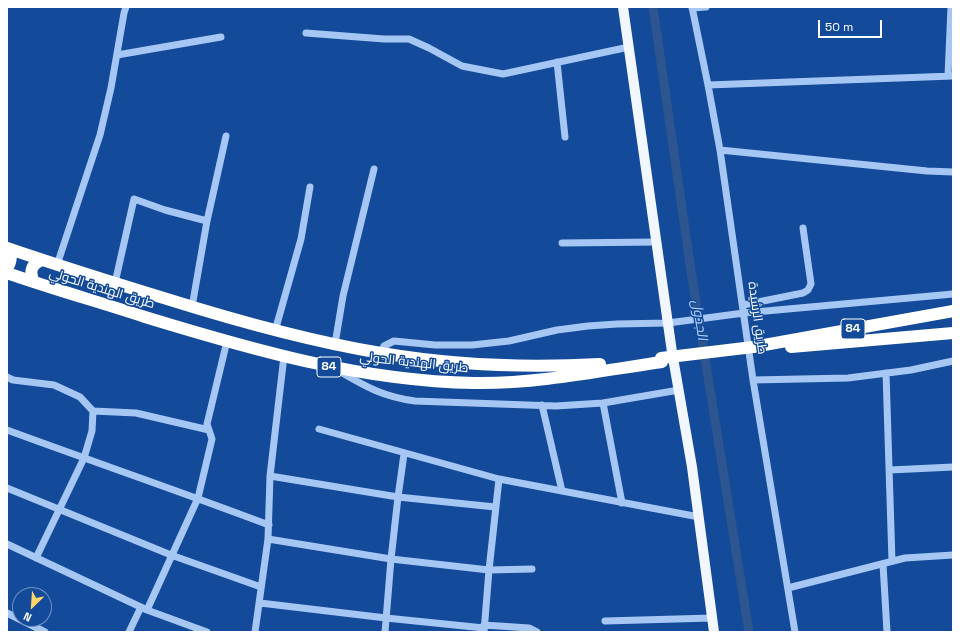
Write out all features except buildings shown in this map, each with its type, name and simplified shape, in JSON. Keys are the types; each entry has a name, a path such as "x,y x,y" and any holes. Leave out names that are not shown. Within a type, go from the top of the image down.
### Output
{"highway":[{"name":"طريق الهندية الحولي","path":"7,248 192,307 275,331 380,353 444,361 554,366 661,360"},
{"path":"7,248 11,258 10,264 7,268"},
{"path":"34,282 31,272 33,266 42,260"},
{"name":"طريق الهندية الحولي","path":"7,273 227,341 333,368 376,375 411,379 477,383 542,379 661,360"},
{"name":"84","path":"754,349 953,312"},
{"name":"84","path":"661,360 754,349 953,333"}],"main road":[{"path":"623,7 668,323 699,517 714,632"}],"street":[{"path":"58,265 100,135 126,7"},
{"path":"692,7 706,7"},
{"name":"طريق الرشيدة","path":"692,7 720,150 753,380 795,632"},
{"path":"708,85 951,76 952,7"},
{"path":"306,33 384,39 409,39 462,66 503,74 629,47"},
{"path":"117,55 222,37"},
{"path":"556,62 565,137"},
{"path":"192,307 207,221 226,136"},
{"path":"720,150 927,171 953,172"},
{"path":"335,344 343,296 374,169"},
{"path":"275,331 301,239 310,187"},
{"path":"115,283 134,199 165,210 207,221"},
{"path":"743,305 803,294 808,290 811,284 804,228"},
{"path":"562,243 657,242"},
{"path":"380,353 384,346 394,341 435,345 472,345 510,341 557,330 588,326 668,323 744,313 953,294"},
{"path":"129,632 144,608 198,498 212,439 207,424 227,341"},
{"path":"256,632 268,539 270,476 284,356"},
{"path":"753,380 848,378 953,361"},
{"path":"333,368 381,394 404,400 556,406 603,403 679,390"},
{"path":"886,373 892,561"},
{"path":"7,377 13,380 54,385 80,397 93,411 136,413 209,430"},
{"path":"603,403 622,503"},
{"path":"542,405 562,491"},
{"path":"36,558 84,458 92,431 93,411"},
{"path":"319,429 404,454 499,479 699,517"},
{"path":"7,430 269,525"},
{"path":"385,632 391,559 404,454"},
{"path":"890,470 953,467"},
{"path":"270,476 398,497 495,507"},
{"path":"484,628 499,479"},
{"path":"7,488 171,555 261,587"},
{"path":"268,539 391,559 489,570 532,569"},
{"path":"7,544 144,608 207,632"},
{"path":"788,588 905,558 953,556"},
{"path":"883,564 887,632"},
{"path":"260,603 484,628 529,628 537,632"},
{"path":"7,613 45,632"},
{"path":"605,621 712,618"}],"waterway":[{"name":"الجدول","path":"653,7 691,271 749,632"}]}
